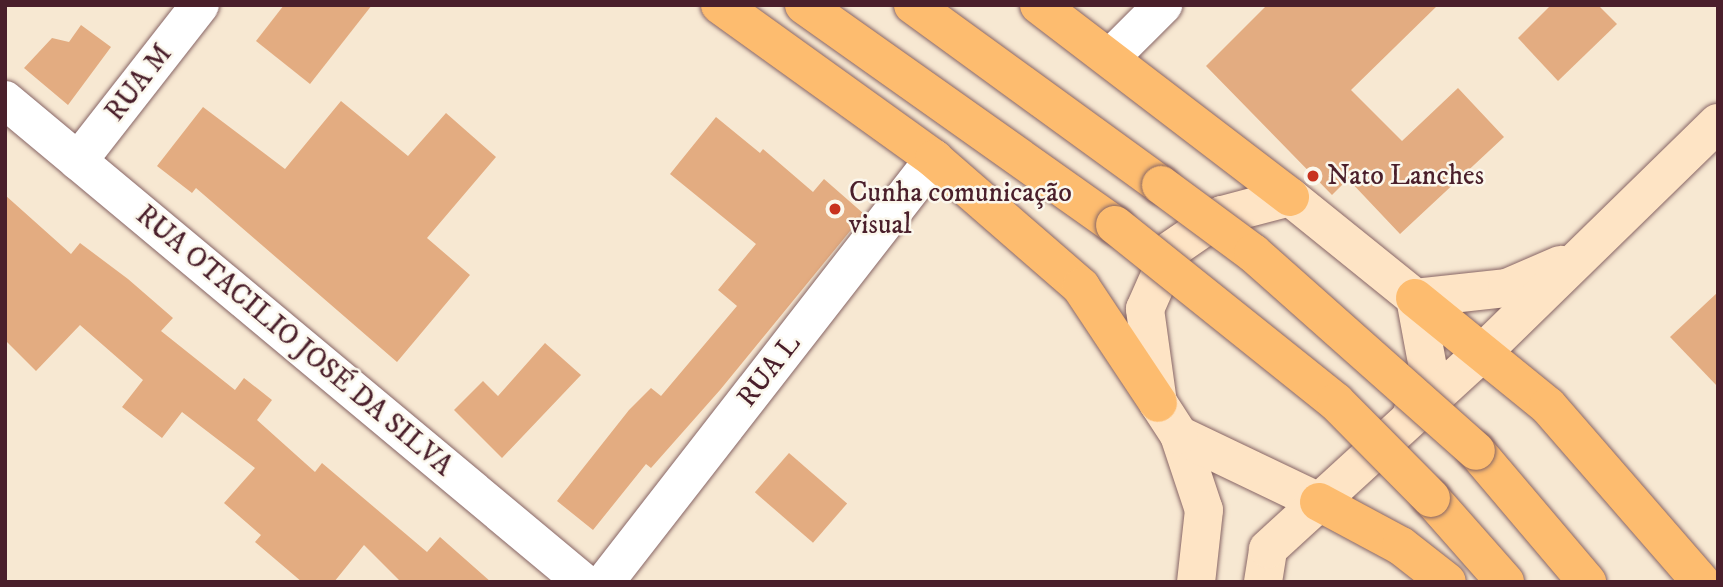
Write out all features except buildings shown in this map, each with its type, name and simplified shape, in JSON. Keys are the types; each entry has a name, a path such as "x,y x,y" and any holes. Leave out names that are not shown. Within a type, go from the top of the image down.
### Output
{"highway":[{"path":"720,5 934,159 1082,287 1158,403"},
{"path":"804,5 1115,225 1336,402 1431,498 1505,582"},
{"path":"913,5 1253,253 1476,451 1587,582"},
{"path":"1056,10 1111,57 1290,197"},
{"path":"1415,298 1548,406 1700,582"},
{"path":"1319,502 1401,546 1447,582"}],"street":[{"name":"RUA M","path":"78,160 200,5"},
{"path":"1111,57 1163,5"},
{"name":"RUA OTACILIO JOSÉ DA SILVA","path":"5,100 583,582"},
{"path":"1264,582 1268,549 1483,352 1718,122"},
{"name":"RUA L","path":"605,582 934,159"},
{"path":"1196,582 1204,510 1179,435 1158,403 1145,309 1171,250 1222,215 1290,197 1415,298 1427,368 1410,418"},
{"path":"1415,298 1507,288 1582,256"},
{"path":"1179,435 1319,502"}],"place":[{"name":"Nato Lanches","path":"1313,176"},
{"name":"Cunha comunicação visual","path":"835,209"}]}
